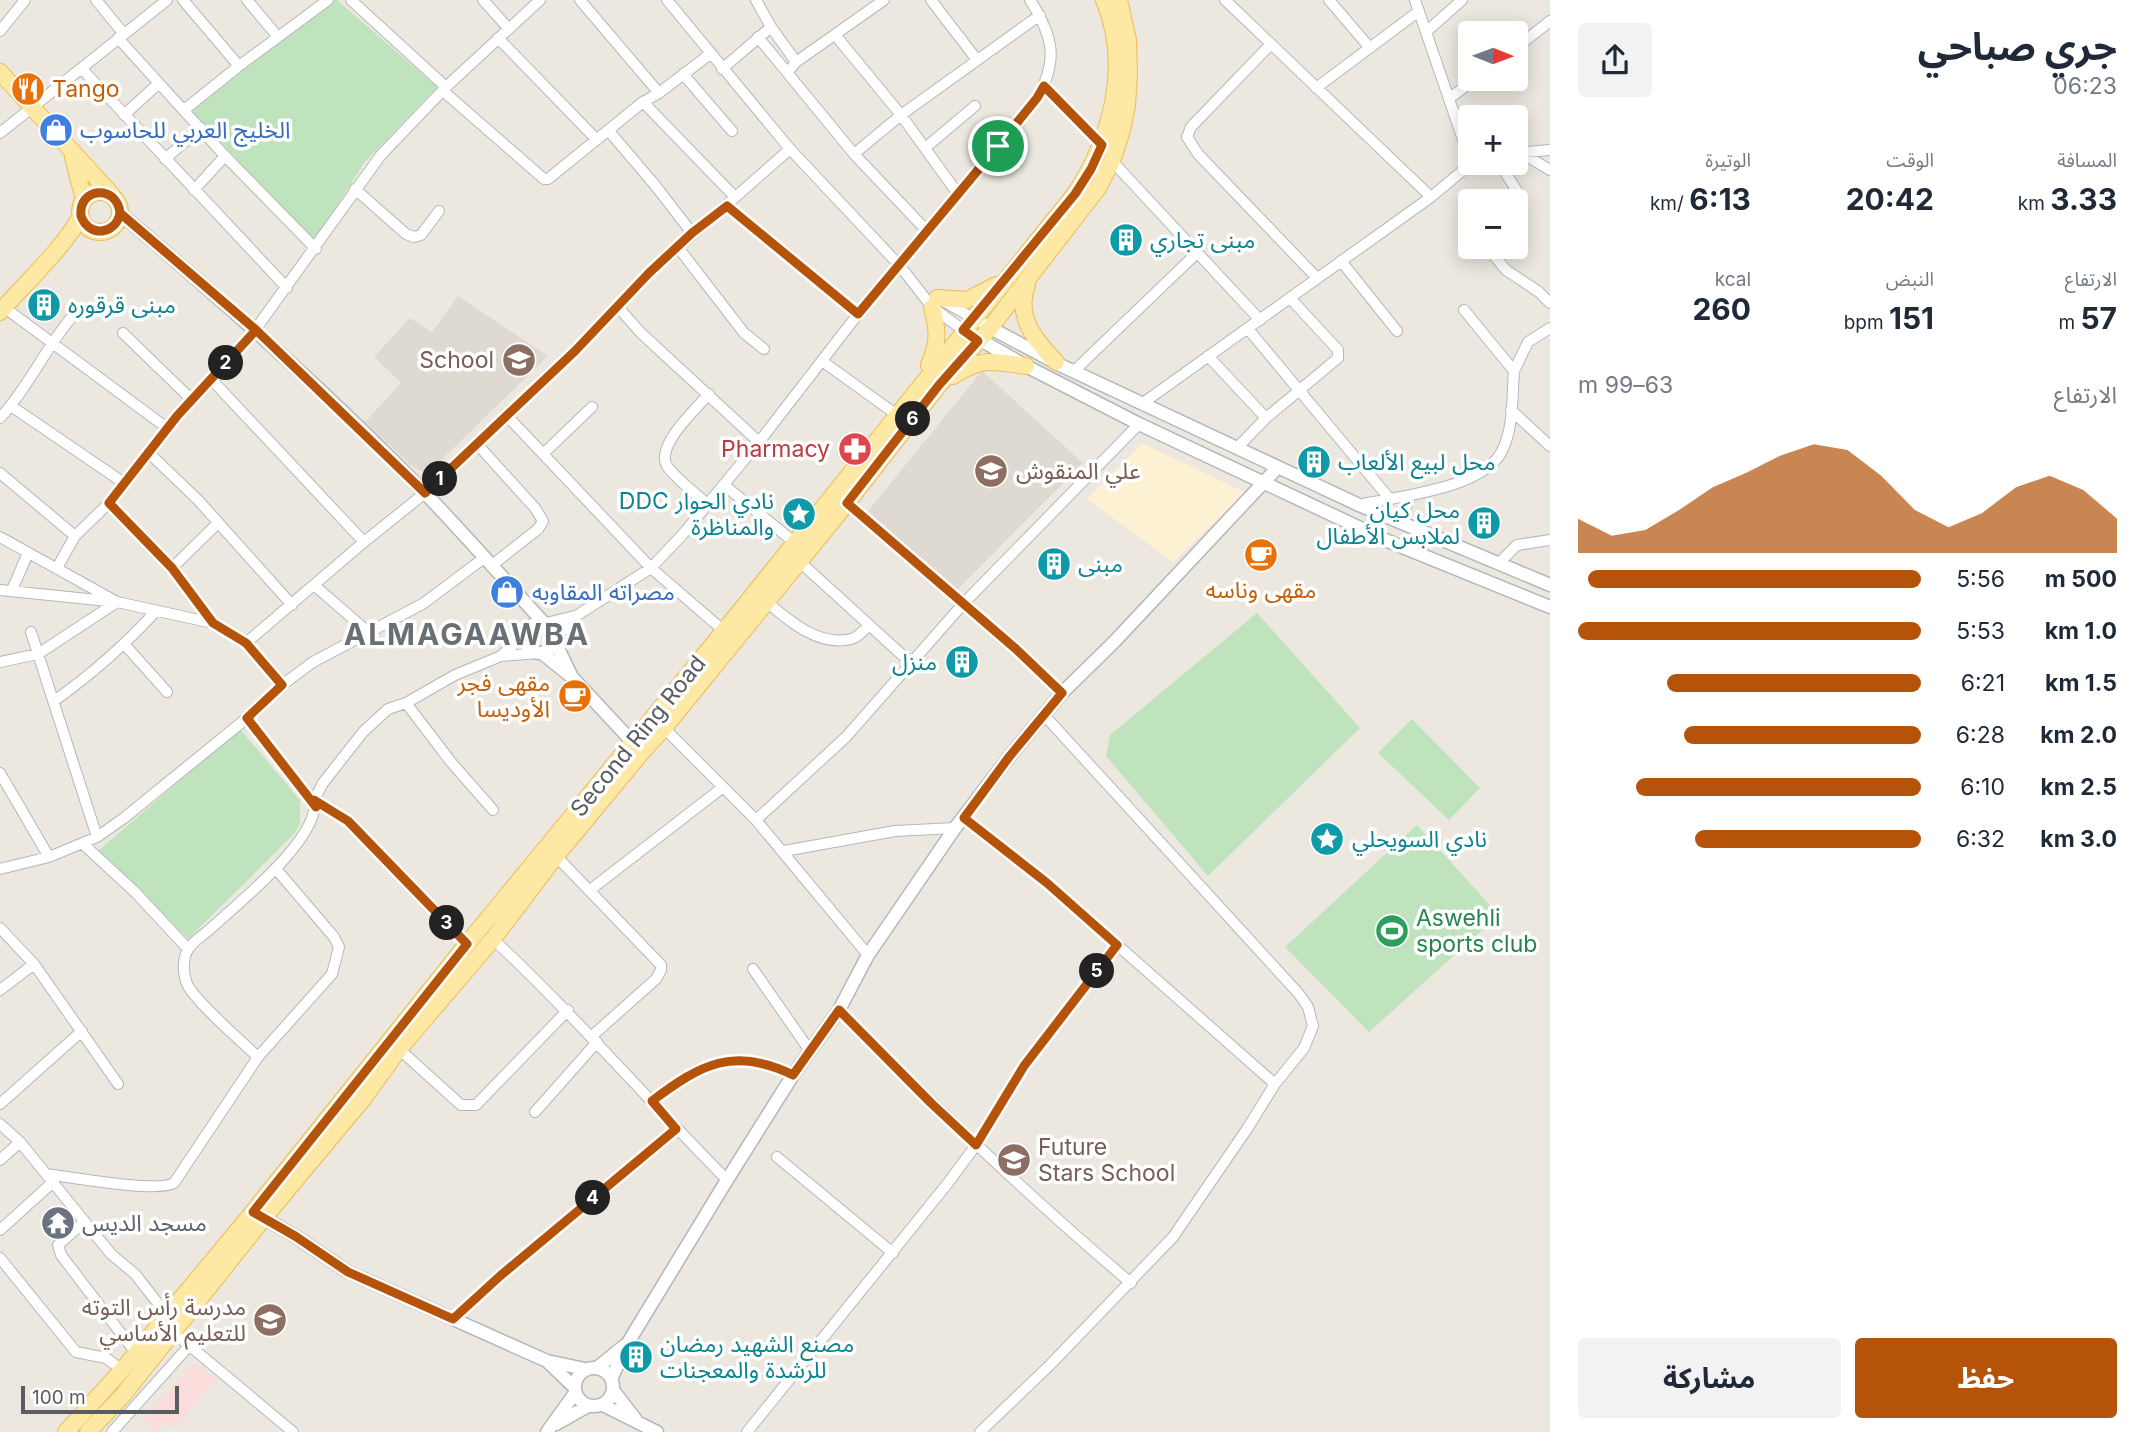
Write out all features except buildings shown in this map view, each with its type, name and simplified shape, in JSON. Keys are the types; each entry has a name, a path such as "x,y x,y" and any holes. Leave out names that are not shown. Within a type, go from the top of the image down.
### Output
{"main road":[{"name":"Second Ring Road","path":"66,1432 167,1315 363,1099 399,1049 493,939 794,542 1075,194 1102,145 1114,108 1115,46 1104,0"},
{"name":"Second Ring Road","path":"89,1432 117,1402 172,1331 467,944 637,747 664,729 939,385 990,328 1075,220 1098,188 1112,162 1127,106 1128,40 1119,0"},
{"path":"0,72 120,206 116,224 106,231 54,250"},
{"path":"73,154 87,228 106,231"},
{"path":"1,308 69,237 88,196 100,192 112,195"},
{"path":"1032,274 1023,296 1023,311 1034,339 1056,362"},
{"path":"921,384 937,348 935,302 967,300 1004,281"},
{"path":"939,385 976,363 989,360 1026,366"}],"street":[{"path":"0,31 25,0"},
{"path":"96,0 159,83 225,156 316,249"},
{"path":"0,133 167,0"},
{"path":"183,0 239,66"},
{"path":"247,0 278,37"},
{"path":"184,110 328,0"},
{"path":"351,0 542,178 548,178 643,102 710,54"},
{"path":"483,0 509,29"},
{"path":"57,568 75,536 109,503 167,428 256,330 381,155 445,89 540,0"},
{"path":"580,0 659,93"},
{"path":"667,0 790,149 918,288 968,324 990,328 1074,371 1359,505 1550,585"},
{"path":"757,0 771,27 796,62"},
{"path":"788,72 796,62 884,0"},
{"path":"932,0 976,60"},
{"path":"258,1057 190,990 184,973 188,949 276,869 308,826 323,783 363,732 388,709 406,703 455,675 500,656 551,650 576,616 651,568 724,485 858,314 1037,98 1052,61 1048,33 1030,0"},
{"path":"1224,0 1431,197"},
{"path":"1329,0 1370,48"},
{"path":"1415,0 1458,123"},
{"path":"1426,32 1462,0"},
{"path":"1316,88 1419,11"},
{"path":"854,153 901,115 1040,15"},
{"path":"1528,38 1550,21"},
{"path":"722,69 771,27"},
{"path":"836,36 901,115 958,194"},
{"path":"758,37 854,153 928,231"},
{"path":"499,38 597,140"},
{"path":"1271,44 1191,127 1186,137 1317,278"},
{"path":"82,69 287,288"},
{"path":"683,74 732,131"},
{"path":"124,115 159,83"},
{"path":"1044,86 1102,145"},
{"path":"1450,98 1459,91"},
{"path":"643,102 735,197"},
{"path":"925,148 975,106"},
{"path":"165,159 201,128"},
{"path":"608,130 692,233"},
{"path":"246,643 425,493 508,417 677,246 727,206 790,149"},
{"path":"1528,152 1550,150"},
{"path":"194,190 225,156"},
{"path":"1528,158 1550,170"},
{"path":"1112,162 1260,320"},
{"path":"1143,404 1431,197 1458,174"},
{"path":"355,189 406,234 414,237 421,235 439,211"},
{"path":"727,206 858,314"},
{"path":"120,213 256,330 425,493 519,598 544,623 551,626 573,678"},
{"path":"677,246 744,333 764,349"},
{"path":"1074,371 1198,252"},
{"path":"1497,259 1506,270 1539,292 1550,303"},
{"path":"1340,261 1396,331"},
{"path":"1237,448 1266,418 1337,359 1339,354 1290,298"},
{"path":"935,302 968,324 978,341 1139,424 1390,542 1550,607"},
{"path":"617,306 641,333 759,442"},
{"path":"1,308 167,428"},
{"path":"1464,310 1514,371"},
{"path":"0,418 11,407 51,342 71,318"},
{"path":"1359,505 1411,495 1469,477 1493,464 1503,449 1508,434 1514,371 1528,342 1550,328"},
{"path":"1248,329 1390,498"},
{"path":"123,333 192,400"},
{"path":"1208,356 1266,418"},
{"path":"822,361 897,415"},
{"path":"211,379 364,542"},
{"path":"706,504 672,471 664,455 670,440 709,394"},
{"path":"11,407 124,483"},
{"path":"543,454 593,407"},
{"path":"1511,410 1550,446"},
{"path":"508,417 651,568 724,631"},
{"path":"756,820 846,737 963,604 1139,424"},
{"path":"0,869 49,857 97,837 313,662 424,603 538,529 543,521 535,508 477,444"},
{"path":"148,452 198,500 292,605"},
{"path":"603,1405 610,1399 612,1384 629,1341 727,1180 793,1075 839,1010 868,955 960,823 1009,757 1062,693 1278,467"},
{"path":"0,473 75,536"},
{"path":"724,485 794,542"},
{"path":"1400,521 1411,495"},
{"path":"109,503 172,568 213,623"},
{"path":"847,503 1016,649 1062,693"},
{"path":"172,568 218,523"},
{"path":"0,537 117,602"},
{"path":"1498,564 1517,545 1550,540"},
{"path":"12,590 27,553"},
{"path":"800,562 912,664"},
{"path":"314,585 368,632"},
{"path":"0,590 117,602 213,623 246,643 282,685"},
{"path":"519,598 527,646 573,678 637,747"},
{"path":"0,662 38,654 117,602"},
{"path":"767,602 805,631 826,638 851,639 869,625"},
{"path":"54,701 95,672 125,645 156,611"},
{"path":"500,656 531,625 576,616"},
{"path":"31,632 97,837"},
{"path":"125,645 167,692"},
{"path":"406,703 493,810"},
{"path":"980,1432 1131,1283 1173,1237 1275,1084 1310,1037 1313,1026 1308,1007 1293,988 1045,716"},
{"path":"247,718 315,803 348,821 467,944"},
{"path":"664,729 784,851 868,955"},
{"path":"0,773 49,857"},
{"path":"590,890 722,788"},
{"path":"784,851 895,831 960,823 1047,883 1275,1084"},
{"path":"83,844 135,892 188,949"},
{"path":"535,1112 595,1040 656,979 661,970 659,961 556,856"},
{"path":"50,1178 144,1186 170,1185 258,1057 332,974 338,958 334,937 276,869"},
{"path":"0,928 34,964 118,1084"},
{"path":"493,939 568,1010 676,1129 727,1180"},
{"path":"747,1432 976,1145 1024,1066 1117,945"},
{"path":"0,990 34,964"},
{"path":"753,969 810,1052"},
{"path":"399,1049 461,1105 476,1105 568,1010"},
{"path":"839,1010 931,1103 1058,1222 1131,1283"},
{"path":"0,1104 82,1031"},
{"path":"652,1101 698,1069 724,1063 763,1062 793,1075"},
{"path":"0,1124 20,1142 111,1254 135,1274 167,1315 172,1331 293,1432"},
{"path":"453,1319 500,1276 676,1129"},
{"path":"0,1160 20,1142"},
{"path":"777,1157 892,1253"},
{"path":"0,1230 50,1178"},
{"path":"258,1215 348,1272 547,1362 605,1371 639,1423"},
{"path":"85,1222 58,1245 61,1255 136,1353"},
{"path":"0,1258 76,1352 106,1358 122,1370"},
{"path":"550,1429 575,1390 576,1380 629,1341"},
{"path":"111,1432 189,1346"},
{"path":"547,1362 575,1390 582,1404 603,1405 657,1432"},
{"path":"550,1429 588,1406"}],"shaded area":[{"path":"458,296 548,356 433,468 421,471 412,466 365,422 401,383 374,357 410,318 432,332"},
{"path":"982,371 1083,463 955,592 868,511"},
{"path":"1142,443 1246,493 1173,562 1087,499"},
{"path":"195,1363 217,1378 173,1429 166,1422 154,1432 141,1421"}],"green space":[{"path":"332,0 337,0 437,87 364,163 314,242 192,111"},
{"path":"1257,613 1360,728 1208,876 1106,756 1110,735"},
{"path":"1412,719 1480,788 1449,820 1378,753"},
{"path":"240,729 300,800 300,824 294,834 188,939 99,850"},
{"name":"Aswehli sports club","path":"1417,825 1499,915 1369,1032 1285,947"}],"place":[{"name":"Tango","path":"28,89"},
{"name":"الخليج العربي للحاسوب","path":"56,130"},
{"name":"مبنى تجاري","path":"1126,240"},
{"name":"مبنى قرقوره","path":"44,305"},
{"name":"School","path":"519,360"},
{"name":"Pharmacy","path":"855,449"},
{"name":"محل لبيع الألعاب","path":"1314,462"},
{"name":"علي المنقوش","path":"991,471"},
{"name":"DDC نادي الحوار والمناظرة","path":"799,514"},
{"name":"محل كيان لملابس الأطفال","path":"1484,523"},
{"name":"مقهى وناسه","path":"1261,555"},
{"name":"مبنى","path":"1054,564"},
{"name":"مصراته المقاوبه","path":"507,592"},
{"name":"منزل","path":"962,662"},
{"name":"مقهى فجر الأوديسا","path":"575,696"},
{"name":"نادي السويحلي","path":"1327,839"},
{"name":"Aswehli sports club","path":"1392,931"},
{"name":"Future Stars School","path":"1014,1160"},
{"name":"مسجد الديس","path":"58,1223"},
{"name":"مدرسة رأس التوته للتعليم الأساسي","path":"270,1320"},
{"name":"مصنع الشهيد رمضان للرشدة والمعجنات","path":"636,1357"}],"district":[{"name":"ALMAGAAWBA","path":"467,635"}],"route":[{"path":"998,146 858,314 727,206 692,233 649,273 508,417 425,493 256,330 120,213 120,206 112,195 94,193 84,200 80,211 87,228 99,232 111,229 120,213 188,271 256,330 177,416 109,503 172,568 213,623 246,643 282,685 247,718 299,788 316,807 314,800 348,821 467,944 253,1212 263,1219 295,1236 348,1272 453,1319 500,1276 676,1129 652,1101 698,1069 724,1063 763,1062 793,1075 839,1010 976,1145 1024,1066 1117,945 1047,883 964,818 1009,757 1062,693 1016,649 847,503 939,385 978,341 963,330 1075,194 1102,145 1044,86 998,146"}]}
